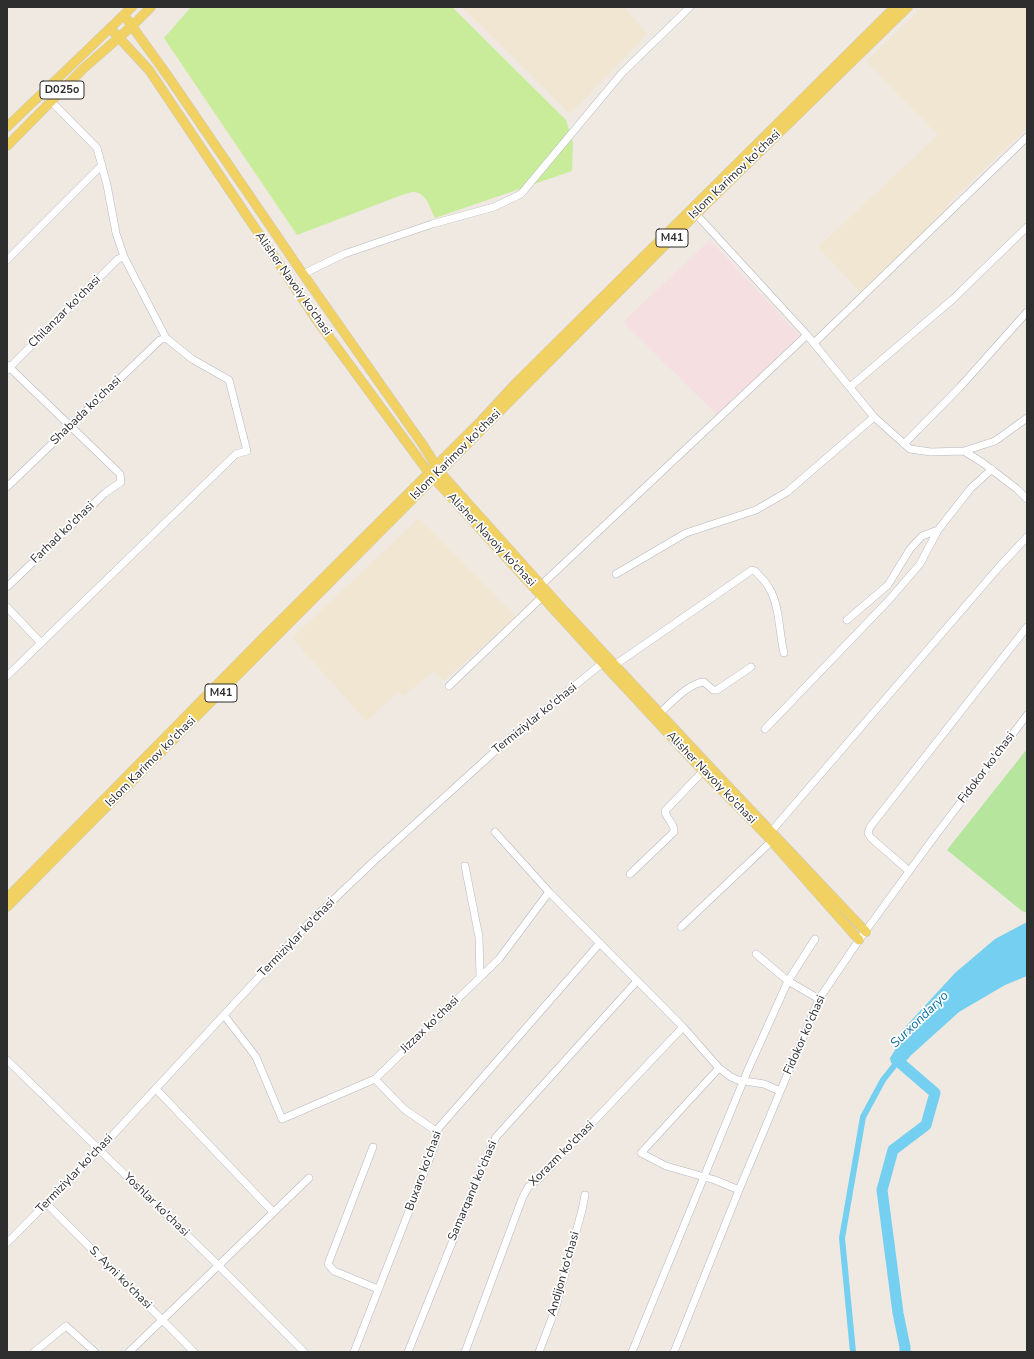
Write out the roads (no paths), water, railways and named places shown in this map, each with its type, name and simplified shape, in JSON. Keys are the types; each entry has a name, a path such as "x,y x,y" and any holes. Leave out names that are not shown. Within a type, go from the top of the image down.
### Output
{"main road":[{"path":"124,15 132,7"},
{"path":"132,26 151,7"},
{"name":"Islom Karimov ko'chasi","path":"7,907 434,472 516,383 792,111 895,7"},
{"name":"Islom Karimov ko'chasi","path":"7,898 262,639 908,7"},
{"name":"Alisher Navoiy ko’chasi","path":"124,15 302,274 423,445 434,472"},
{"name":"D025o","path":"7,127 124,15"},
{"name":"D025o","path":"7,146 84,68 132,26"},
{"name":"Alisher Navoiy ko’chasi","path":"110,28 149,70 316,319 434,472 540,590 706,768 866,932"},
{"path":"200,148 211,140"},
{"path":"285,273 296,265"},
{"name":"Alisher Navoiy ko’chasi","path":"609,664 660,713 706,768"},
{"name":"Alisher Navoiy ko’chasi","path":"772,836 859,940"}],"street":[{"path":"302,274 344,254 432,224 494,207 521,194 622,73 690,7"},
{"path":"7,676 236,454 247,451 229,380 192,359 166,338 124,257 116,233 97,148 42,92"},
{"path":"814,343 1027,137"},
{"path":"7,260 102,165"},
{"path":"696,214 807,335 874,416 910,449 931,452 964,451 995,441 1027,418"},
{"path":"850,387 953,299 1027,227"},
{"name":"Chilanzar ko'chasi","path":"8,368 118,259 124,257"},
{"path":"904,444 960,387 1027,312"},
{"path":"449,686 540,590 807,335"},
{"name":"Shabada ko'chasi","path":"7,487 160,340 166,338"},
{"path":"8,368 70,426"},
{"path":"616,574 686,533 756,510 787,492 874,416"},
{"name":"Farhad ko'chasi","path":"7,587 105,493 121,482 120,474 70,426"},
{"path":"964,451 992,469 1027,499"},
{"path":"764,730 889,600 920,564 938,530 971,488 992,469"},
{"path":"847,620 888,584 910,549 922,536 938,530"},
{"path":"681,926 772,836 999,567 1027,537"},
{"name":"Termiziylar ko'chasi","path":"7,1243 100,1150 308,924 373,862 503,744 609,664 752,570 755,571 770,589 777,611 784,653"},
{"path":"7,607 41,643"},
{"path":"909,871 871,838 868,833 870,827 1027,627"},
{"path":"660,713 692,686 699,682 704,682 713,690 717,690 751,667"},
{"name":"Fidokor ko'chasi","path":"674,1352 739,1190 820,999 859,940 909,871 1027,715"},
{"path":"630,874 674,832 673,825 665,811 706,768"},
{"path":"495,832 549,892 683,1027 719,1068 731,1077 738,1080 764,1084 780,1091"},
{"path":"465,866 480,937 480,977"},
{"name":"Jizzax ko'chasi","path":"224,1015 256,1057 282,1119 375,1079 499,959 549,892"},
{"path":"632,1352 743,1080 788,981 815,939"},
{"name":"Buxaro ko'chasi","path":"354,1352 436,1142 436,1131 600,944"},
{"path":"756,954 788,981 820,999"},
{"name":"Samarqand ko'chasi","path":"408,1352 496,1137 637,981"},
{"name":"Xorazm ko'chasi","path":"465,1352 528,1187 541,1177 683,1027"},
{"name":"Yoshlar ko'chasi","path":"7,1060 218,1265 304,1352"},
{"path":"719,1068 641,1153 666,1166 715,1180 739,1190"},
{"path":"375,1079 404,1110 436,1131"},
{"path":"156,1089 273,1212"},
{"path":"372,1147 328,1264 334,1271 378,1289"},
{"path":"129,1352 309,1178"},
{"name":"Andijon ko'chasi","path":"539,1352 555,1310 585,1195"},
{"name":"S. Ayni ko'chasi","path":"46,1204 194,1352"},
{"path":"34,1352 66,1326 95,1352"}],"water":[{"path":"1027,922 1027,976 1005,985 959,1012 898,1067 891,1063 890,1058 900,1042 897,1036 955,973 995,939"}],"waterway":[{"name":"Surxondaryo","path":"905,1054 898,1061 935,1093 926,1125 893,1150 882,1190 898,1313 905,1352"},
{"path":"853,1352 842,1238 863,1117 883,1080 898,1061"}]}
